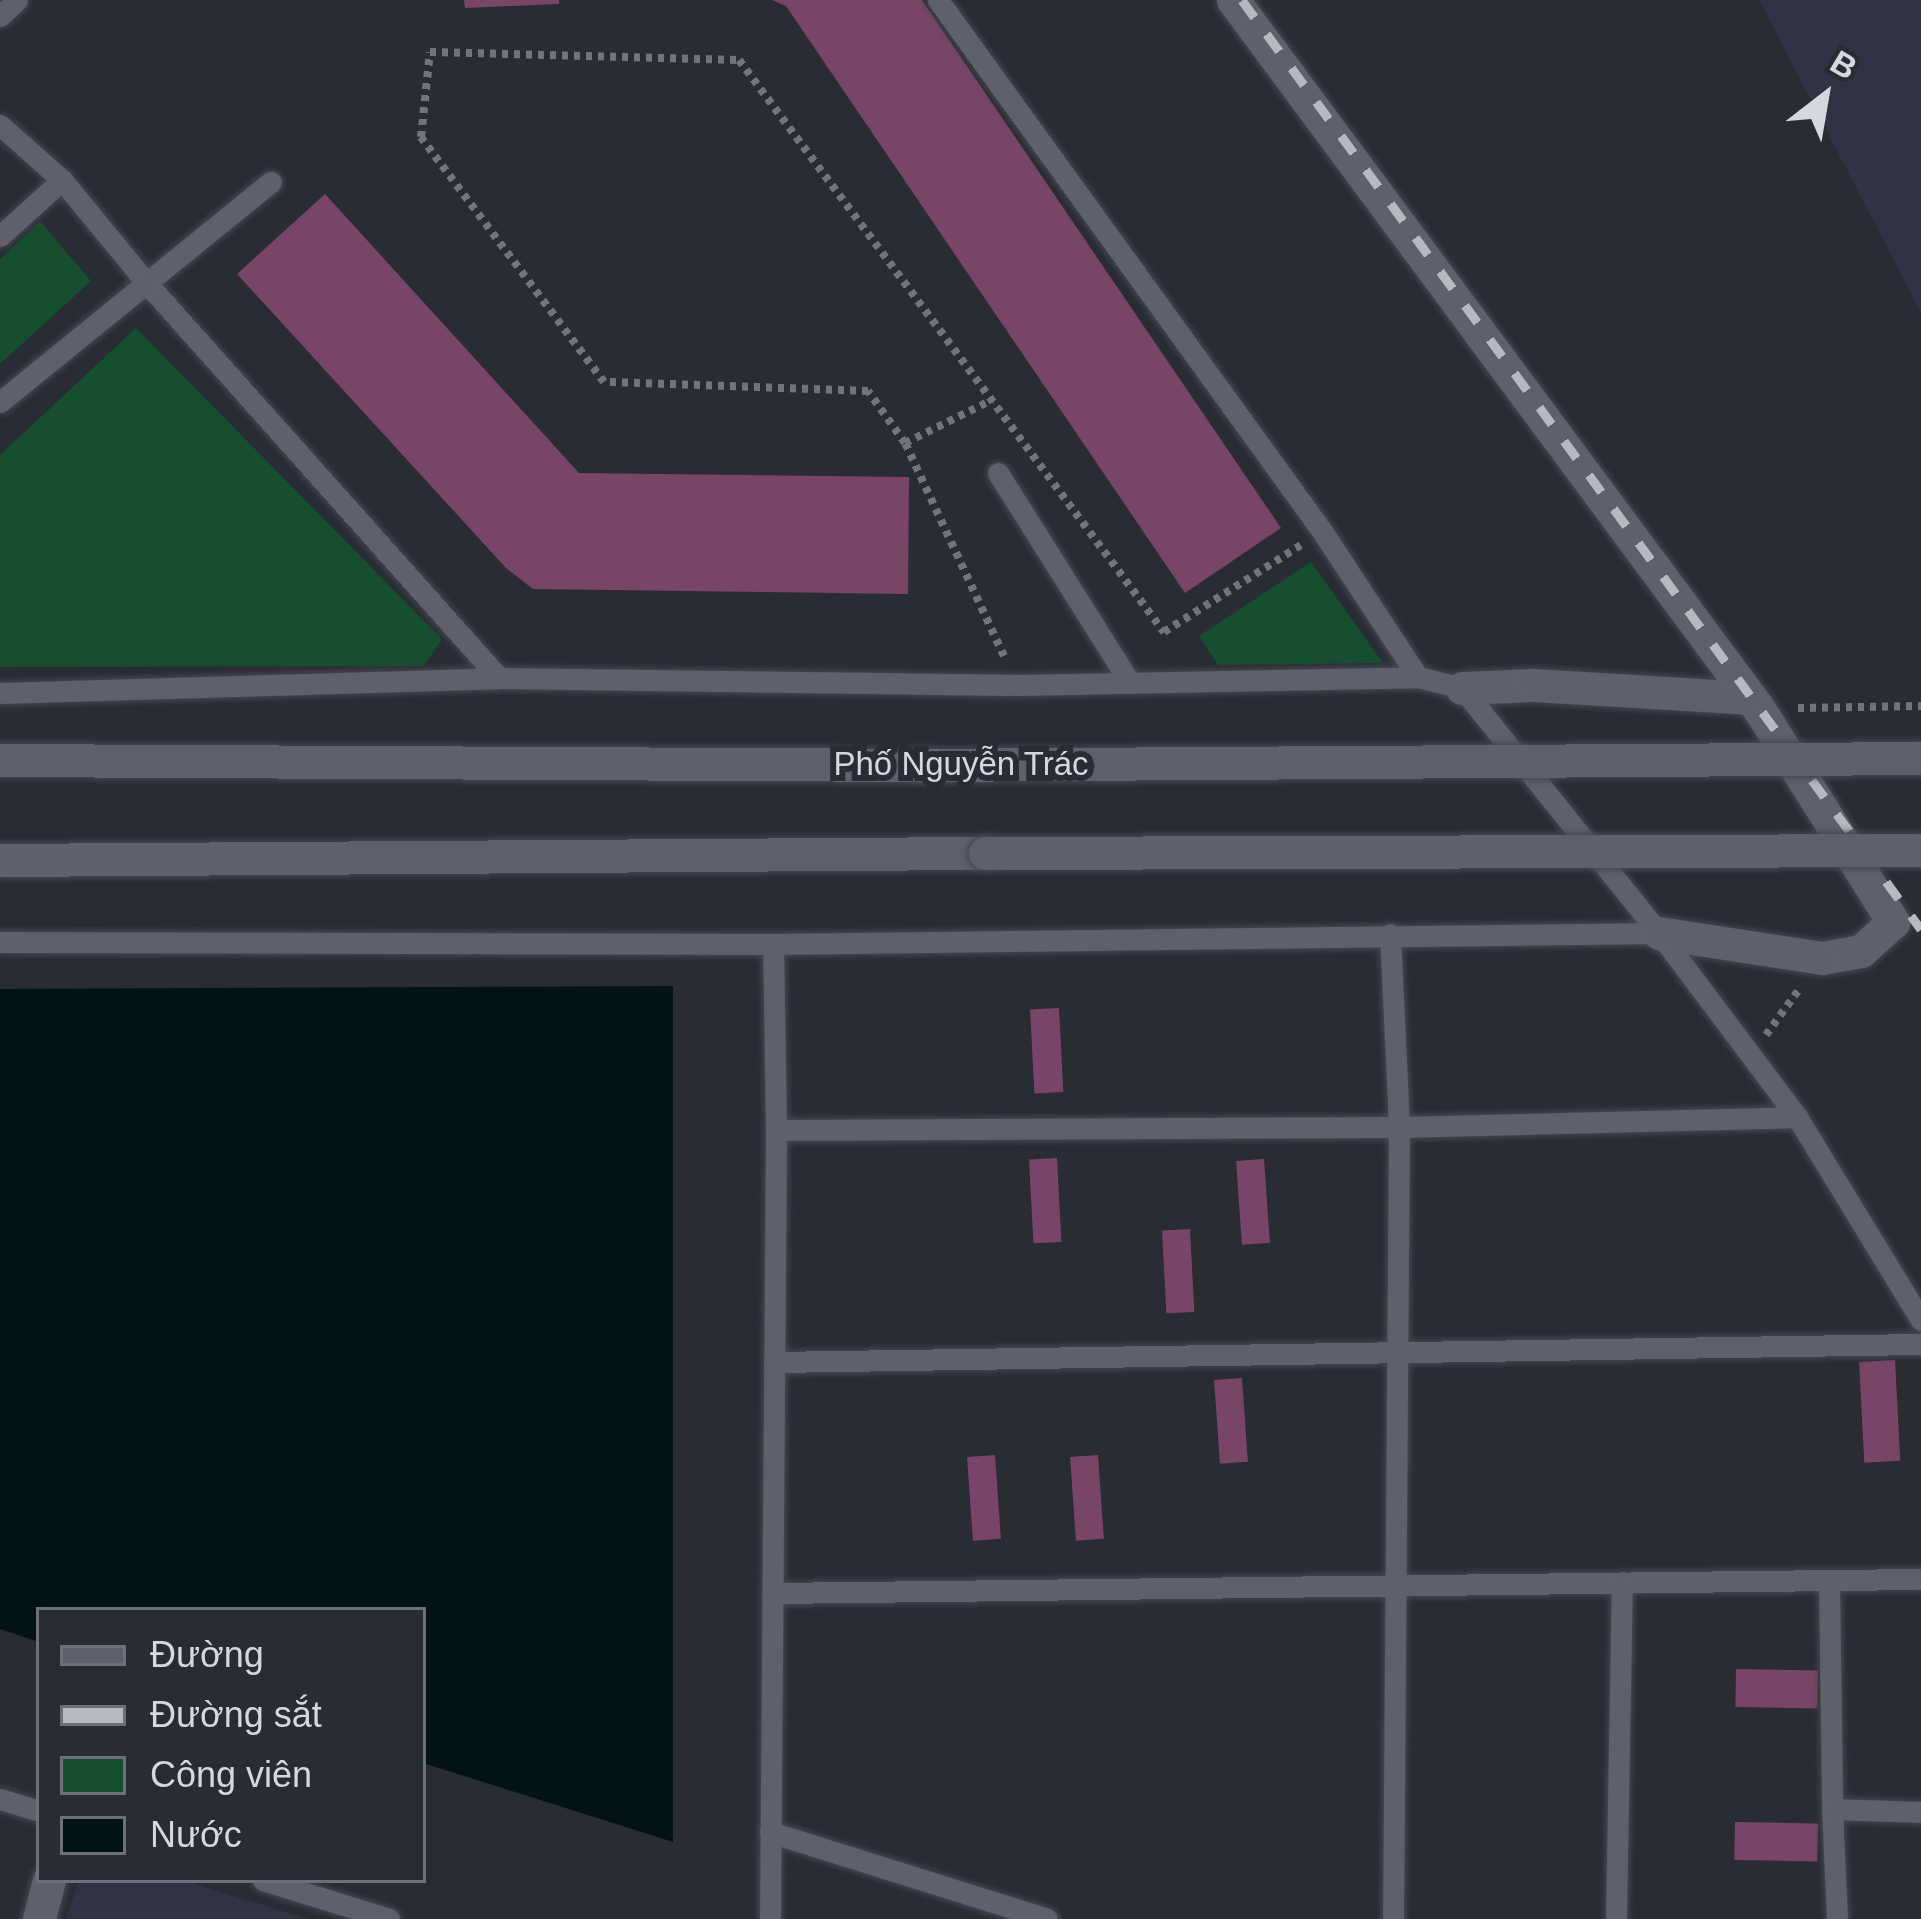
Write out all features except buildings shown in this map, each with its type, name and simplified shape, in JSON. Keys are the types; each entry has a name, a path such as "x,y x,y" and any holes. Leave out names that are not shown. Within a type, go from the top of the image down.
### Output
{"main road":[{"path":"1233,0 1750,698 1893,922 1861,951 1822,958 1659,933"},
{"path":"1462,688 1533,685 1750,698"},
{"name":"Phố Nguyễn Trác","path":"0,760 921,765 1921,758"},
{"path":"0,860 1921,850"},
{"path":"39,1919 48,1883"}],"lane":[{"path":"0,16 17,0"},
{"path":"938,0 1322,532 1418,677"},
{"path":"0,125 62,180 144,280 499,678"},
{"path":"0,236 62,180"},
{"path":"0,402 144,280 271,182"},
{"path":"998,472 1129,681"},
{"path":"0,693 499,678 1017,685 1418,677 1462,688 1659,933 1798,1117 1921,1320"},
{"path":"0,942 772,944 1659,933"},
{"path":"1390,934 1399,1127 1393,1919"},
{"path":"770,1919 776,1130 772,944"},
{"path":"776,1130 1399,1127 1798,1117"},
{"path":"774,1362 1921,1344"},
{"path":"772,1593 1921,1579"},
{"path":"1829,1580 1837,1919"},
{"path":"1616,1919 1622,1582"},
{"path":"0,1799 36,1810"},
{"path":"1832,1808 1921,1812"},
{"path":"770,1832 1046,1919"},
{"path":"273,1883 389,1919"}],"path":[{"path":"1017,685 905,443 868,391 604,382 421,137 430,52 739,60 1164,632 1322,532"},
{"path":"905,443 992,400"},
{"path":"1784,708 1921,706"},
{"path":"1752,1054 1822,958"}],"shaded area":[{"path":"1759,0 1921,0 1921,313"},
{"path":"78,1883 192,1883 308,1919 66,1919"}],"green space":[{"path":"40,221 91,281 0,364 0,259"},
{"path":"136,328 442,639 424,666 0,667 0,455"},
{"path":"1311,562 1383,663 1218,665 1199,636"}],"water":[{"path":"673,986 673,1842 426,1764 426,1607 36,1607 36,1641 0,1629 0,989"}],"railway":[{"path":"1242,0 1921,929"}]}
